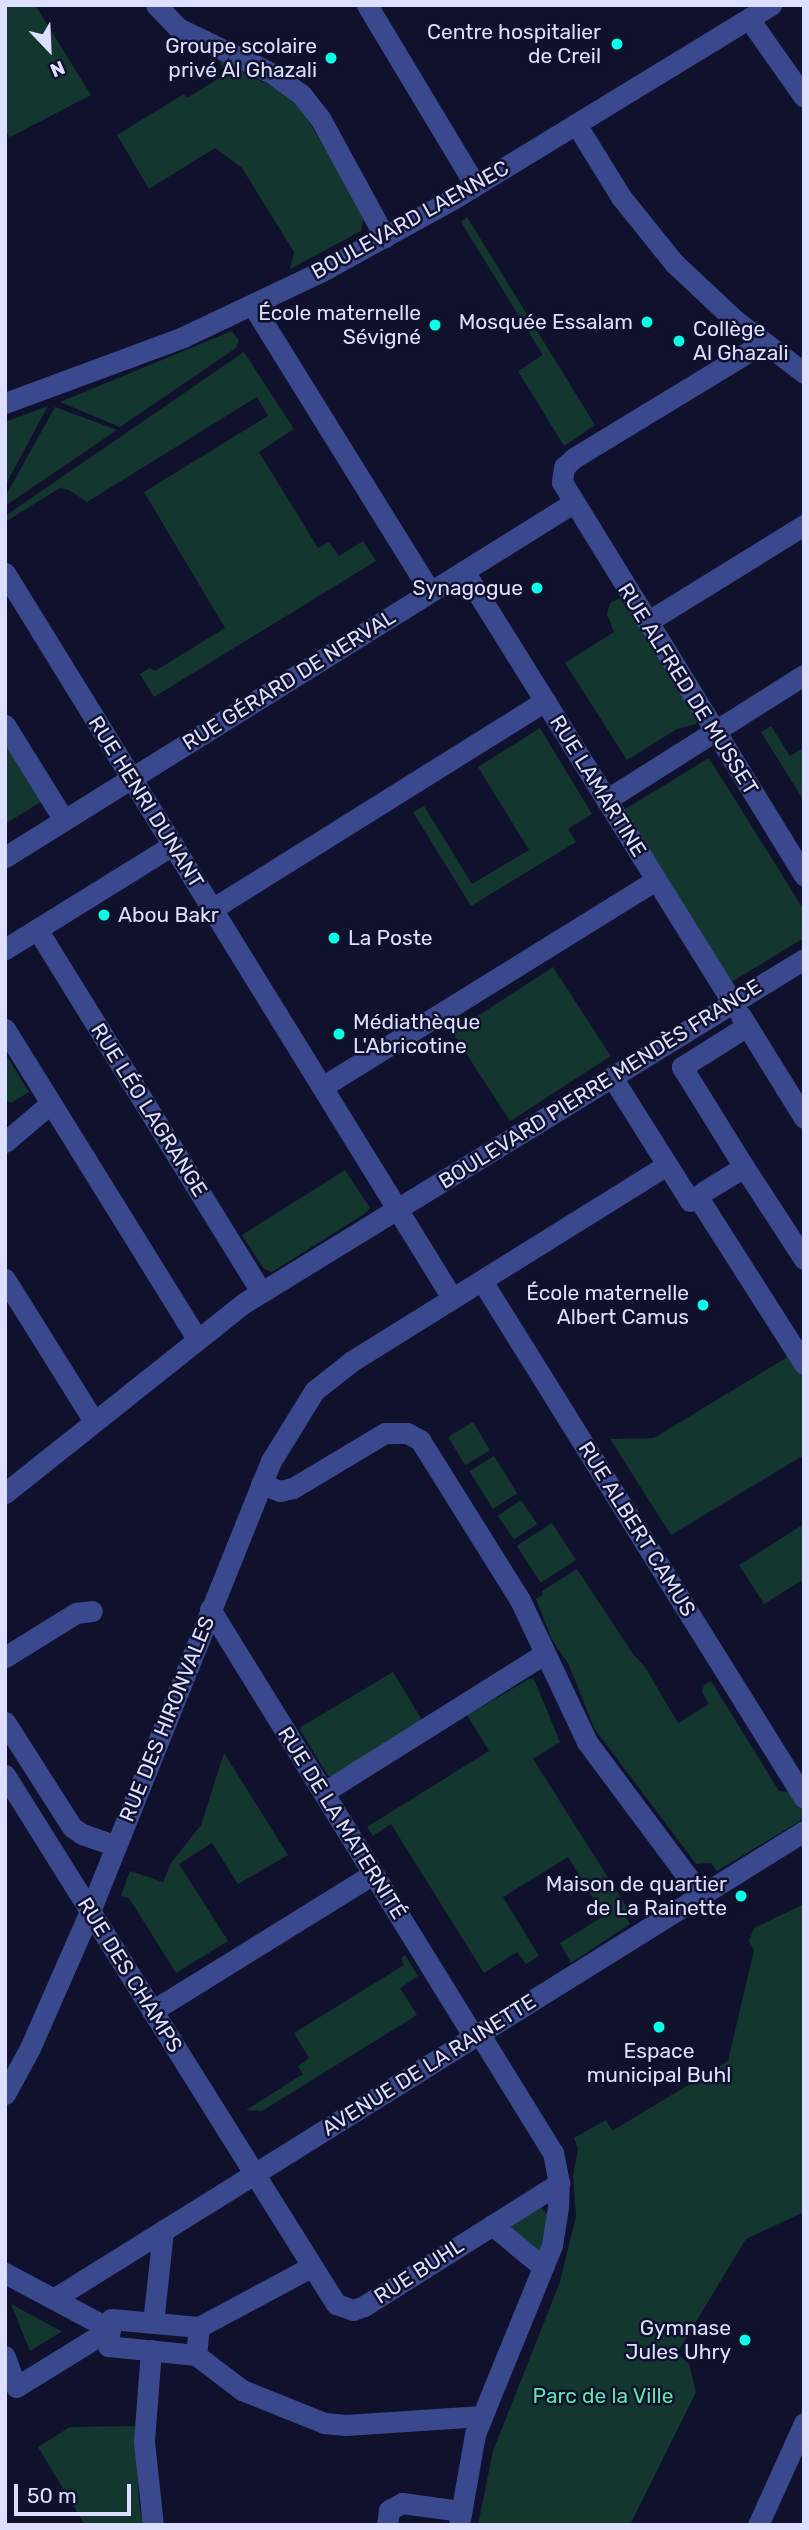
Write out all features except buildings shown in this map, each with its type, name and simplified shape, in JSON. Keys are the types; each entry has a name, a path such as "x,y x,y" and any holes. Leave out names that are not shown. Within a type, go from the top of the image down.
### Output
{"street":[{"path":"156,5 178,28 273,74 301,94 320,118 385,237"},
{"path":"367,5 475,185"},
{"name":"BOULEVARD LAENNEC","path":"5,403 163,345 253,306 385,237 475,185 771,5"},
{"path":"749,19 804,97"},
{"path":"576,124 601,167 652,238 698,288 763,343 804,373"},
{"path":"253,306 430,592"},
{"name":"RUE ALFRED DE MUSSET","path":"763,343 567,463 562,482 804,876"},
{"name":"BOULEVARD LAENNEC","path":"5,409 30,396"},
{"name":"RUE GÉRARD DE NERVAL","path":"5,857 573,503"},
{"path":"647,622 804,525"},
{"name":"RUE LAMARTINE","path":"464,570 804,1118"},
{"name":"RUE HENRI DUNANT","path":"5,573 452,1298"},
{"path":"606,800 804,675"},
{"path":"212,909 545,701"},
{"path":"5,725 64,820"},
{"path":"5,949 173,845"},
{"path":"322,1087 656,880"},
{"name":"RUE LÉO LAGRANGE","path":"37,929 261,1292"},
{"name":"BOULEVARD PIERRE MENDÈS FRANCE","path":"5,1493 93,1420 261,1292 611,1077 739,1013 804,958"},
{"path":"739,1013 681,1068 804,1259"},
{"path":"5,1029 197,1339"},
{"path":"611,1077 690,1201 697,1196 804,1364"},
{"path":"5,1142 51,1103"},
{"name":"RUE DES HIRONVALES","path":"5,2094 30,2048 90,1911 261,1485 277,1449 314,1391 352,1361 667,1166"},
{"path":"704,1192 744,1167"},
{"path":"5,1279 93,1420"},
{"name":"RUE ALBERT CAMUS","path":"482,1281 797,1773 804,1798"},
{"path":"261,1485 280,1491 293,1488 377,1436 392,1432 415,1436 425,1446 520,1600 587,1742 701,1895"},
{"name":"RUE DE LA MATERNITÉ","path":"210,1609 373,1874 549,2144 556,2161 559,2183 555,2232 472,2445 460,2518"},
{"path":"5,1657 76,1613 92,1611"},
{"path":"324,1792 544,1654"},
{"path":"5,1721 72,1827 82,1834 116,1846"},
{"name":"RUE DES CHAMPS","path":"5,1775 254,2174"},
{"name":"AVENUE DE LA RAINETTE","path":"55,2298 804,1831"},
{"path":"152,2011 373,1874"},
{"name":"RUE BUHL","path":"254,2174 335,2304 353,2310 364,2306 559,2183"},
{"path":"492,2225 543,2267"},
{"path":"153,2323 163,2231"},
{"path":"311,2267 199,2328 111,2319 108,2346 196,2355 242,2390 324,2423 346,2425 482,2416"},
{"path":"5,2273 110,2329"},
{"path":"196,2355 199,2328"},
{"path":"5,2356 16,2387 110,2329"},
{"path":"151,2350 145,2442 153,2525"},
{"path":"758,2525 804,2423"},
{"path":"387,2525 389,2510 401,2503 460,2518"}],"green space":[{"path":"5,5 35,5 91,95 10,137 5,132"},
{"path":"219,60 279,90 301,108 364,215 361,231 290,269 294,252 242,168 215,148 149,189 117,135 184,94 187,98 226,74"},
{"path":"467,217 595,425 564,446 518,371 543,355 461,222"},
{"path":"232,331 239,341 236,348 120,427 60,402"},
{"path":"244,352 294,429 259,452 318,548 329,542 339,556 363,541 376,561 154,697 140,674 150,668 155,671 225,628 144,492 268,416 257,397 87,502 69,490 60,488 5,522 5,516"},
{"path":"48,406 5,486 5,422"},
{"path":"55,407 117,430 5,506 5,497"},
{"path":"620,598 698,717 696,724 677,729 627,760 565,663 614,632 607,614 610,603"},
{"path":"771,726 790,756 804,747 804,801 761,732"},
{"path":"540,728 592,814 568,829 576,842 471,906 413,812 424,806 472,884 529,850 478,767"},
{"path":"5,744 41,802 5,824"},
{"path":"709,758 804,910 804,938 730,983 622,811"},
{"path":"553,967 611,1056 510,1121 452,1032"},
{"path":"5,1053 29,1092 11,1103 5,1100"},
{"path":"345,1170 370,1208 272,1272 264,1269 242,1235"},
{"path":"791,1355 804,1377 804,1455 671,1535 610,1439 654,1438"},
{"path":"473,1422 490,1450 465,1465 448,1437"},
{"path":"494,1456 517,1493 493,1509 469,1471"},
{"path":"521,1500 537,1524 514,1540 498,1516"},
{"path":"552,1523 576,1560 541,1583 517,1546"},
{"path":"804,1524 804,1579 764,1604 739,1565"},
{"path":"577,1569 633,1654 645,1667 678,1723 709,1704 702,1692 704,1685 711,1681 779,1791 796,1793 802,1805 803,1815 800,1821 717,1871 711,1863 696,1864 594,1728 569,1665 552,1640 536,1599 543,1595 542,1591"},
{"path":"393,1672 422,1720 333,1776 328,1776 299,1728"},
{"path":"531,1678 534,1679 560,1742 533,1759 630,1912 625,1915 630,1924 571,1963 560,1943 604,1916 568,1857 503,1897 539,1956 526,1964 517,1952 484,1973 391,1824 373,1836 367,1827 489,1751 467,1715"},
{"path":"224,1753 288,1855 238,1884 212,1843 179,1864 228,1941 176,1973 129,1898 121,1896 130,1871 163,1882 171,1863 201,1825"},
{"name":"Parc de la Ville","path":"804,1904 804,2212 746,2239 677,2353 689,2364 696,2392 630,2525 478,2525 493,2451 560,2282 576,2216 573,2176 578,2149 574,2138 606,2120 612,2131 728,2061 754,1950 749,1941 754,1928"},
{"path":"405,1955 418,1976 400,1988 417,2015 262,2111 246,2110 303,2074 298,2066 309,2058 294,2033 404,1965 401,1958"},
{"path":"539,2206 551,2218 540,2250 535,2250 510,2231 509,2220"},
{"path":"11,2304 61,2331 61,2332 30,2351"},
{"path":"135,2426 139,2505 144,2525 85,2525 38,2447 70,2427"}],"place":[{"name":"Centre hospitalier de Creil","path":"617,44"},
{"name":"Groupe scolaire privé Al Ghazali","path":"331,58"},
{"name":"Mosquée Essalam","path":"647,322"},
{"name":"École maternelle Sévigné","path":"435,325"},
{"name":"Collège Al Ghazali","path":"679,341"},
{"name":"Synagogue","path":"537,588"},
{"name":"Abou Bakr","path":"104,915"},
{"name":"La Poste","path":"334,938"},
{"name":"Médiathèque L'Abricotine","path":"339,1034"},
{"name":"École maternelle Albert Camus","path":"703,1305"},
{"name":"Maison de quartier de La Rainette","path":"741,1896"},
{"name":"Espace municipal Buhl","path":"659,2027"},
{"name":"Gymnase Jules Uhry","path":"745,2340"}]}
